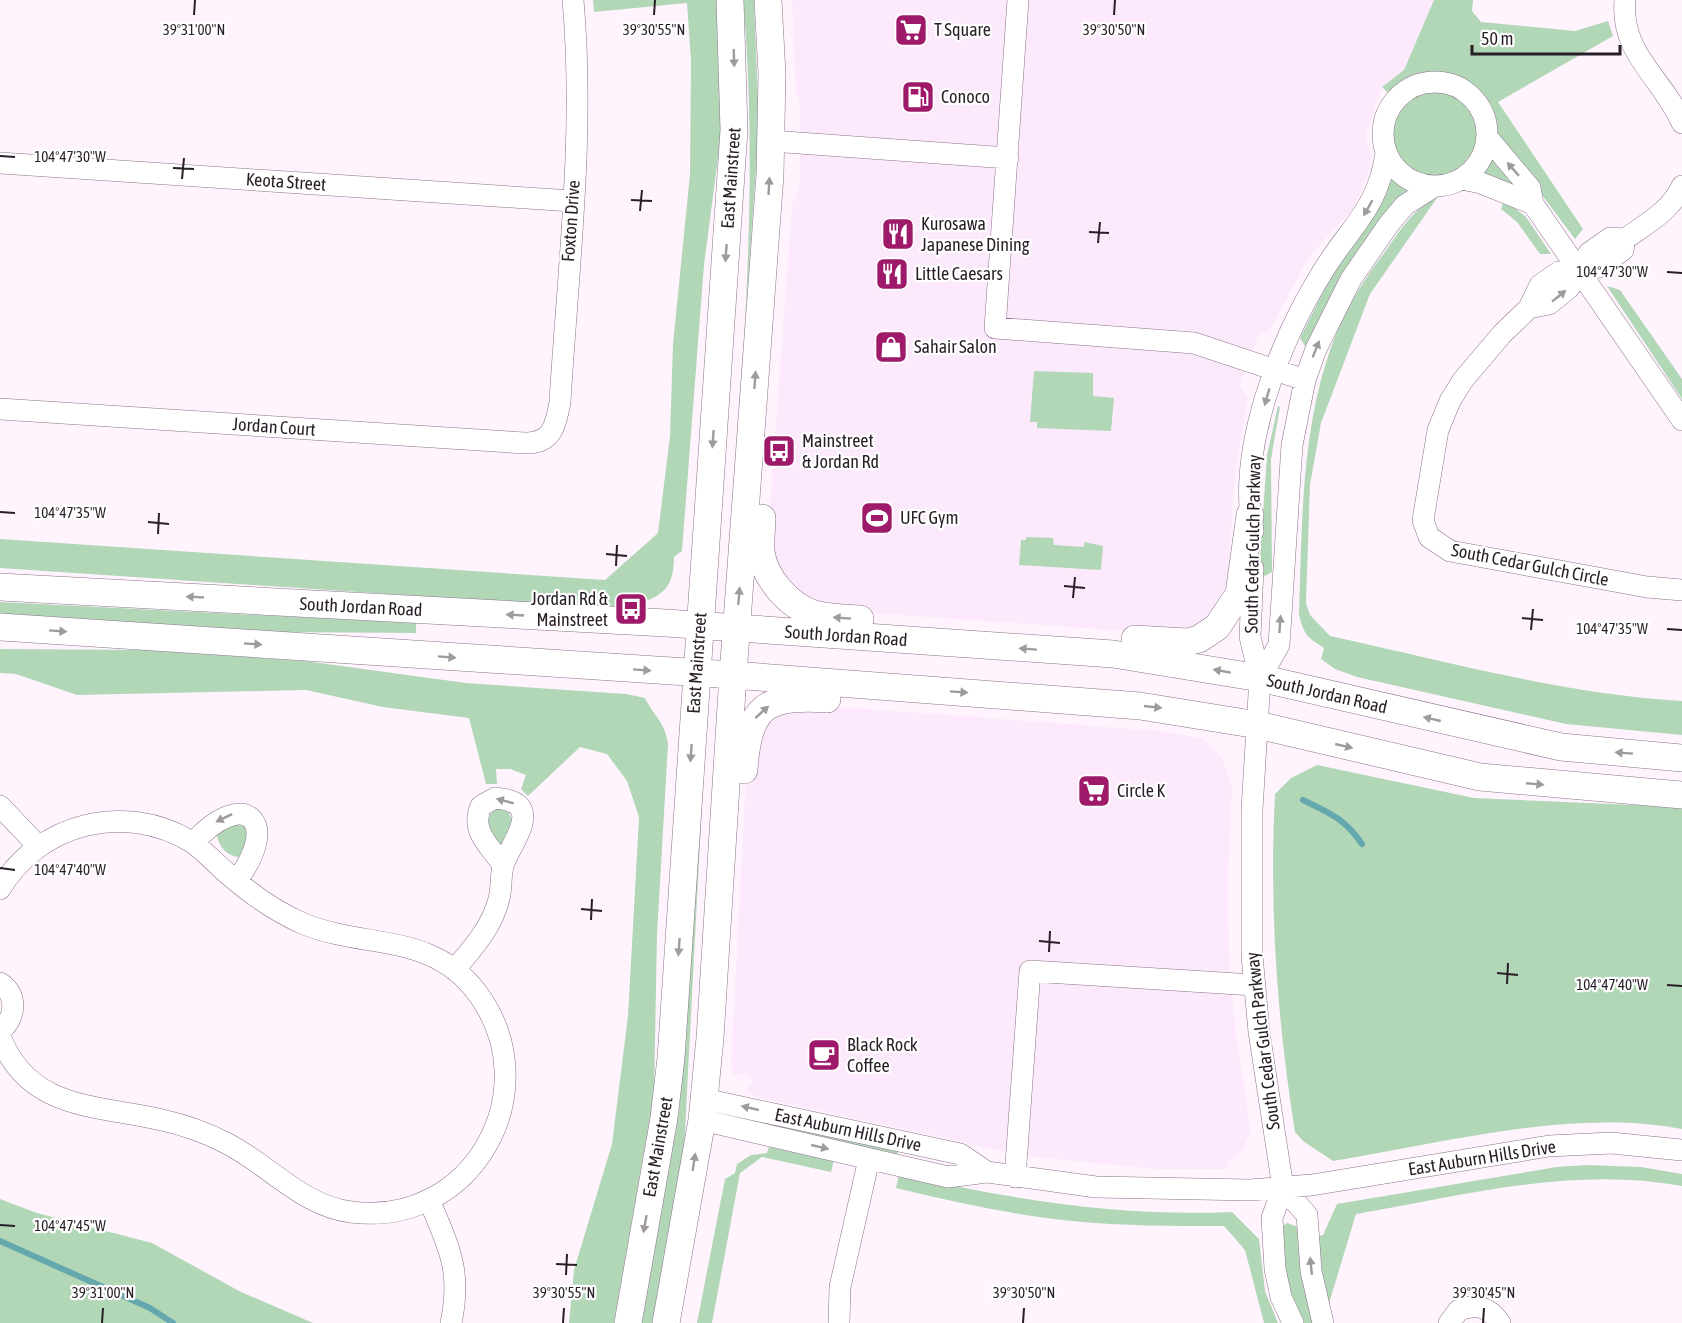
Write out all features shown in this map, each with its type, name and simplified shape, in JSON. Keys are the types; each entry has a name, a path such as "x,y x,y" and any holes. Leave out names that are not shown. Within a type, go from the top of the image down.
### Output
{"main road":[{"name":"East Mainstreet","path":"628,1323 664,1118 672,1058 699,626 734,130 730,0"},
{"name":"East Mainstreet","path":"666,1323 703,1109 717,928 771,141 768,0"},
{"path":"752,421 765,468 761,552 772,580 788,599 805,610 835,618 868,620 893,640"},
{"path":"1078,652 1119,638 1187,642 1213,631 1230,612 1239,594 1250,515"},
{"name":"South Jordan Road","path":"0,587 736,628 1134,656 1260,678 1561,747 1682,758"},
{"path":"0,627 733,675 1140,706 1258,725 1480,777 1682,795"},
{"path":"717,928 737,893 747,738 758,713 768,705 783,700 813,698 889,702 920,689"}],"street":[{"name":"Foxton Drive","path":"548,439 554,430 560,402 572,201 577,87 573,0"},
{"path":"1018,0 994,328 1184,341 1210,347 1305,380"},
{"path":"1625,0 1624,20 1628,39 1682,123"},
{"path":"1462,179 1479,161 1487,136 1483,114 1470,95 1451,84 1429,81 1407,89 1391,105 1383,127 1386,153 1390,162 1405,177 1435,186 1462,179 1492,187 1533,204"},
{"path":"1487,136 1530,188 1533,204 1682,420"},
{"path":"771,141 1008,158"},
{"name":"South Cedar Gulch Parkway","path":"1283,1188 1266,1088 1254,985 1251,859 1260,678 1250,636 1254,537 1250,515 1256,444 1275,371 1309,295 1333,255 1374,199 1382,178 1386,153"},
{"name":"Keota Street","path":"0,163 572,201"},
{"name":"South Cedar Gulch Parkway","path":"1260,678 1279,645 1289,471 1305,380 1331,315 1351,279 1405,205 1435,186"},
{"name":"South Cedar Gulch Circle","path":"1682,186 1665,211 1625,239 1623,250 1599,267 1559,272 1540,285 1529,308 1502,334 1463,380 1445,410 1438,430 1424,509 1424,520 1429,537 1433,543 1450,552 1647,587 1682,590"},
{"name":"Jordan Court","path":"0,409 537,444 548,439"},
{"path":"0,806 38,846"},
{"path":"193,843 209,826 226,816 238,813 249,817 256,823 258,840 250,862 236,881"},
{"path":"0,889 24,858 38,846 74,828 109,821 155,826 193,843 236,881 277,910 302,923 342,936 407,946 455,969 482,1000 499,1036 505,1061 504,1091 498,1123 484,1152 460,1180 429,1200 398,1210 367,1214 323,1205 234,1147 205,1133 159,1119 87,1108 63,1100 25,1074 14,1062 0,1036"},
{"path":"455,969 480,939 494,913 501,889 503,865"},
{"path":"1015,1177 1030,971 1254,985"},
{"path":"0,983 10,993 13,1010 11,1019 0,1030"},
{"name":"East Auburn Hills Drive","path":"703,1109 868,1159 948,1178 987,1172 1131,1189 1211,1191 1283,1188 1549,1146 1611,1143 1682,1150"},
{"name":"East Auburn Hills Drive","path":"703,1109 960,1154 987,1172"},
{"name":"East Auburn Hills Drive","path":"839,1323 840,1287 868,1159"},
{"path":"1293,1323 1281,1298 1275,1269 1272,1218 1283,1188 1307,1215 1311,1271 1323,1323"},
{"path":"429,1200 455,1266 456,1299 451,1323"},
{"path":"1449,1323 1459,1310 1479,1306 1489,1309 1500,1323"}],"shaded area":[{"path":"792,0 1434,0 1404,70 1382,87 1365,136 1372,156 1367,178 1354,208 1308,258 1270,330 1258,336 1240,385 1248,399 1235,472 1228,580 1215,607 1197,626 1168,634 829,610 816,607 780,578 768,536 792,205 800,184 800,105 796,91"},
{"path":"828,706 1159,731 1202,738 1222,758 1232,786 1228,877 1229,954 1236,1035 1251,1131 1244,1148 1228,1163 1228,1169 1156,1169 1026,1156 756,1097 746,1089 752,1081 746,1073 734,1076 731,1064 746,776 765,726 776,719 781,708"}],"green space":[{"path":"593,0 717,0 721,135 704,265 682,551 674,557 671,580 661,593 624,610 0,568 0,539 605,580 658,533 670,436 673,344 690,174 691,61 687,3 594,12"},
{"path":"743,0 754,0 759,127 744,340 750,144"},
{"path":"1434,0 1473,0 1472,11 1481,22 1575,31 1608,21 1613,36 1498,102 1583,229 1575,239 1496,134 1485,103 1471,88 1456,79 1428,75 1412,79 1389,94 1382,87 1404,70"},
{"path":"1435,87 1453,91 1467,101 1477,115 1481,133 1477,151 1467,165 1453,175 1435,179 1417,175 1403,165 1393,151 1389,133 1393,115 1403,101 1417,91"},
{"path":"1490,152 1523,189 1481,173"},
{"path":"1391,177 1414,188 1309,346 1305,346 1300,338 1327,284"},
{"path":"1437,198 1370,294 1321,423 1310,485 1306,603 1310,615 1330,636 1548,684 1636,697 1682,701 1682,735 1566,724 1357,677 1335,669 1321,659 1324,648 1310,638 1303,627 1299,615 1306,469 1310,432 1326,361 1339,327 1367,277 1409,220 1421,207"},
{"path":"1504,200 1526,217 1551,254 1540,254 1517,222 1501,209"},
{"path":"1607,286 1620,290 1682,379 1682,399"},
{"path":"744,340 738,433 727,577"},
{"path":"1034,371 1093,373 1093,396 1114,398 1111,431 1037,428 1037,422 1030,422"},
{"path":"1278,406 1280,407 1271,459 1272,572 1265,576 1259,572 1267,455"},
{"path":"1026,537 1053,538 1054,545 1084,547 1084,542 1103,546 1101,570 1019,565 1021,540 1026,540"},
{"path":"0,602 416,623 416,633 272,632 0,615"},
{"path":"0,649 147,650 305,661 466,683 626,694 645,698 662,725 668,744 657,935 654,1094 614,1323 569,1323 574,1270 612,1144 628,1016 639,817 627,781 607,754 580,747 528,796 521,789 526,775 510,769 496,769 497,784 486,784 469,718 383,707 306,690 77,695 16,674 0,673"},
{"path":"705,747 684,1152 652,1323 641,1323 679,1112"},
{"path":"1317,765 1474,798 1682,807 1682,1129 1640,1124 1552,1125 1463,1137 1333,1161 1303,1141 1295,1132 1283,1048 1274,921 1273,837 1275,794 1291,778"},
{"path":"498,808 508,812 514,822 503,845 493,838 487,822 492,812"},
{"path":"230,823 246,826 249,842 239,857 227,853 218,839 217,835"},
{"path":"753,1119 899,1150 893,1156 753,1123"},
{"path":"769,1147 834,1160 831,1172 762,1157 740,1173 712,1323 697,1323 725,1179 735,1173 737,1164 751,1155 767,1153"},
{"path":"1586,1165 1641,1167 1682,1174 1682,1186 1600,1179 1559,1181 1519,1185 1356,1214 1327,1310 1318,1236 1323,1235 1337,1204 1557,1167"},
{"path":"899,1174 1023,1198 1106,1209 1190,1213 1232,1212 1259,1239 1265,1291 1278,1323 1264,1323 1245,1250 1224,1226 1110,1224 1028,1215 896,1188"},
{"path":"0,1199 37,1213 152,1243 241,1292 313,1323 0,1323"},
{"path":"1287,1223 1298,1227 1315,1323 1303,1323 1286,1285 1283,1226"}],"waterway":[{"path":"1303,800 1336,818 1349,828 1362,844"},
{"path":"0,1241 150,1308 173,1323"}],"place":[{"name":"T Square","path":"911,30"},
{"name":"Conoco","path":"918,97"},
{"name":"Kurosawa Japanese Dining","path":"898,234"},
{"name":"Little Caesars","path":"892,274"},
{"name":"Sahair Salon","path":"891,347"},
{"name":"Mainstreet & Jordan Rd","path":"779,451"},
{"name":"UFC Gym","path":"877,518"},
{"name":"Jordan Rd & Mainstreet","path":"631,609"},
{"name":"Circle K","path":"1094,791"},
{"name":"Black Rock Coffee","path":"824,1055"}]}
